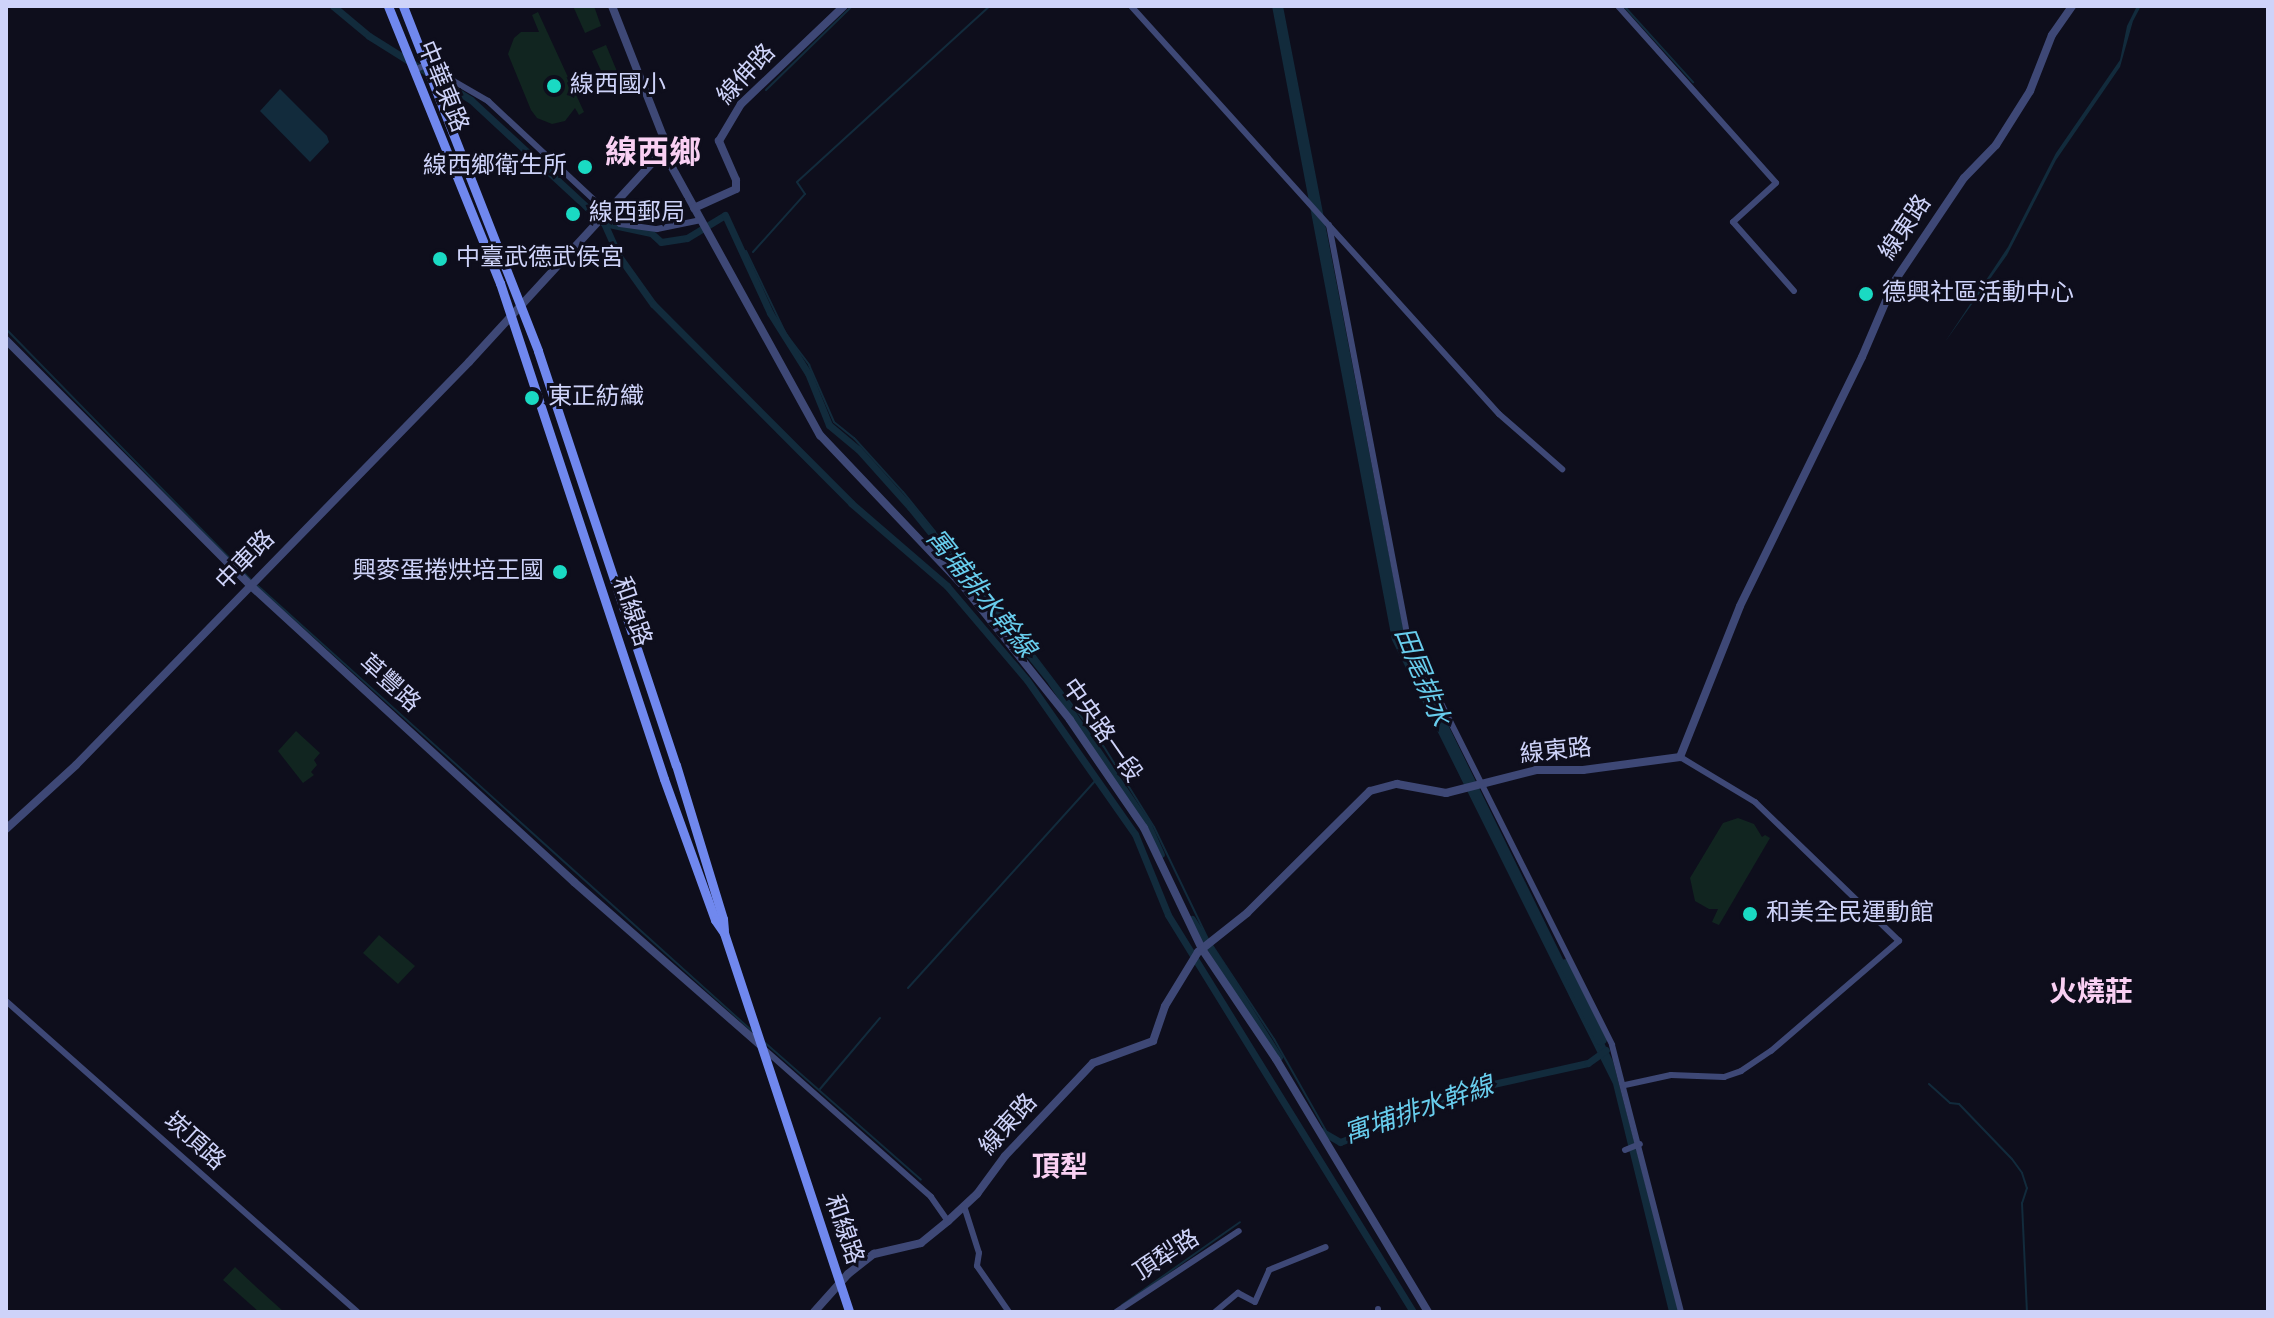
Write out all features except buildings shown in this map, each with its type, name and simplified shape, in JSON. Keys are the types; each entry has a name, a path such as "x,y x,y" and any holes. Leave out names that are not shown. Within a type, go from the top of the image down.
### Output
{"main road":[{"name":"中華東路","path":"388,6 511,317"},
{"name":"中華東路","path":"403,6 521,306"},
{"name":"和線路","path":"521,306 664,779 715,920 724,933"},
{"name":"和線路","path":"511,317 676,765 759,1044 849,1312"}],"street":[{"name":"中央路一段","path":"612,6 663,136 663,151 820,435 964,587 1070,720 1144,828 1203,948 1276,1059 1428,1312"},
{"name":"線伸路","path":"694,208 736,189 736,180 719,141 741,104 844,6"},
{"path":"1131,6 1499,414 1562,469"},
{"path":"1618,6 1776,183 1733,222 1794,291"},
{"name":"線東路","path":"814,1312 839,1283 874,1254 921,1243 948,1221 1093,1063 1153,1041 1165,1006 1203,948 1326,838 1370,791 1397,784 1446,793 1536,770 1583,770 1680,757 1740,606 1862,357 1894,282 1964,178 1989,153 2013,118 2030,91 2052,35 2072,6"},
{"path":"414,70 426,65 488,101 620,224 649,229 677,227 701,220"},
{"path":"511,317 663,151"},
{"path":"1329,225 1407,635 1612,1045 1625,1085 1681,1312"},
{"name":"中車路","path":"6,829 76,765 511,317"},
{"name":"草豐路","path":"6,340 250,585 574,882 759,1044"},
{"path":"1625,1085 1656,1076 1724,1077 1741,1071 1771,1051 1899,941 1755,802 1680,757"},
{"name":"崁頂路","path":"6,1001 357,1312"},
{"path":"759,1044 931,1197 948,1221"},
{"path":"1625,1150 1640,1144"},
{"path":"964,1206 979,1253 977,1266 1009,1312"},
{"name":"頂犁路","path":"1116,1312 1239,1231"},
{"path":"1215,1312 1238,1293 1255,1302 1269,1270 1326,1247"}],"green space":[{"path":"573,6 594,6 601,26 585,33"},
{"path":"538,12 584,112 579,115 575,108 565,121 552,124 537,118 531,110 508,54 514,38 521,32 539,32 532,15"},
{"path":"606,45 621,81 608,86 592,51"},
{"path":"296,731 320,753 314,760 317,765 311,772 314,775 303,783 278,751"},
{"path":"1738,818 1754,824 1762,837 1770,838 1719,925 1712,922 1718,909 1709,909 1695,901 1690,878 1723,823"},
{"path":"379,935 415,966 398,984 363,953"},
{"path":"235,1267 284,1312 259,1312 223,1280"}],"water":[{"path":"1272,6 1283,6 1405,637 1613,1061 1679,1312 1669,1312 1613,1084 1392,640"},
{"path":"2137,6 2141,6 2133,21 2120,67 2056,160 2007,255 1945,342 2008,247 2056,153 2120,60 2127,26"},
{"path":"280,89 327,136 329,142 310,162 260,111"}],"waterway":[{"name":"寓埔排水幹線","path":"333,6 369,36 471,100 604,223 651,233 661,242 687,238 725,215 770,313 808,373 829,425 858,449 910,507 1051,682 1147,823 1161,854"},
{"path":"766,90 852,6"},
{"path":"753,252 805,194 797,182 990,6"},
{"path":"1624,6 1693,82"},
{"path":"604,223 618,255 653,304 851,503 947,586 1027,680 1135,834 1168,915 1413,1312"},
{"path":"746,251 786,334 809,365 834,422 854,438 903,492 1023,640 1104,747 1154,827 1208,939"},
{"path":"6,329 253,582"},
{"path":"258,586 752,1031"},
{"path":"908,988 1097,779"},
{"name":"寓埔排水幹線","path":"1192,919 1279,1057"},
{"path":"1212,945 1274,1039 1326,1131"},
{"name":"田尾排水","path":"1566,965 1601,1039"},
{"path":"820,1089 880,1018"},
{"path":"763,1041 921,1180"},
{"name":"寓埔排水幹線","path":"1321,1131 1340,1142 1493,1084 1588,1063 1606,1050"},
{"path":"1929,1084 1950,1103 1959,1104 2022,1173 2027,1188 2022,1203 2027,1312"},
{"path":"1122,1305 1240,1222"}],"place":[{"name":"線西國小","path":"554,86"},
{"name":"線西鄉衛生所","path":"585,167"},
{"name":"線西郵局","path":"573,214"},
{"name":"中臺武德武侯宮","path":"440,259"},
{"name":"德興社區活動中心","path":"1866,294"},
{"name":"東正紡織","path":"532,398"},
{"name":"興麥蛋捲烘培王國","path":"560,572"},
{"name":"和美全民運動館","path":"1750,914"}],"district":[{"name":"線西鄉","path":"653,153"},
{"name":"火燒莊","path":"2091,993"},
{"name":"頂犁","path":"1060,1168"}]}
